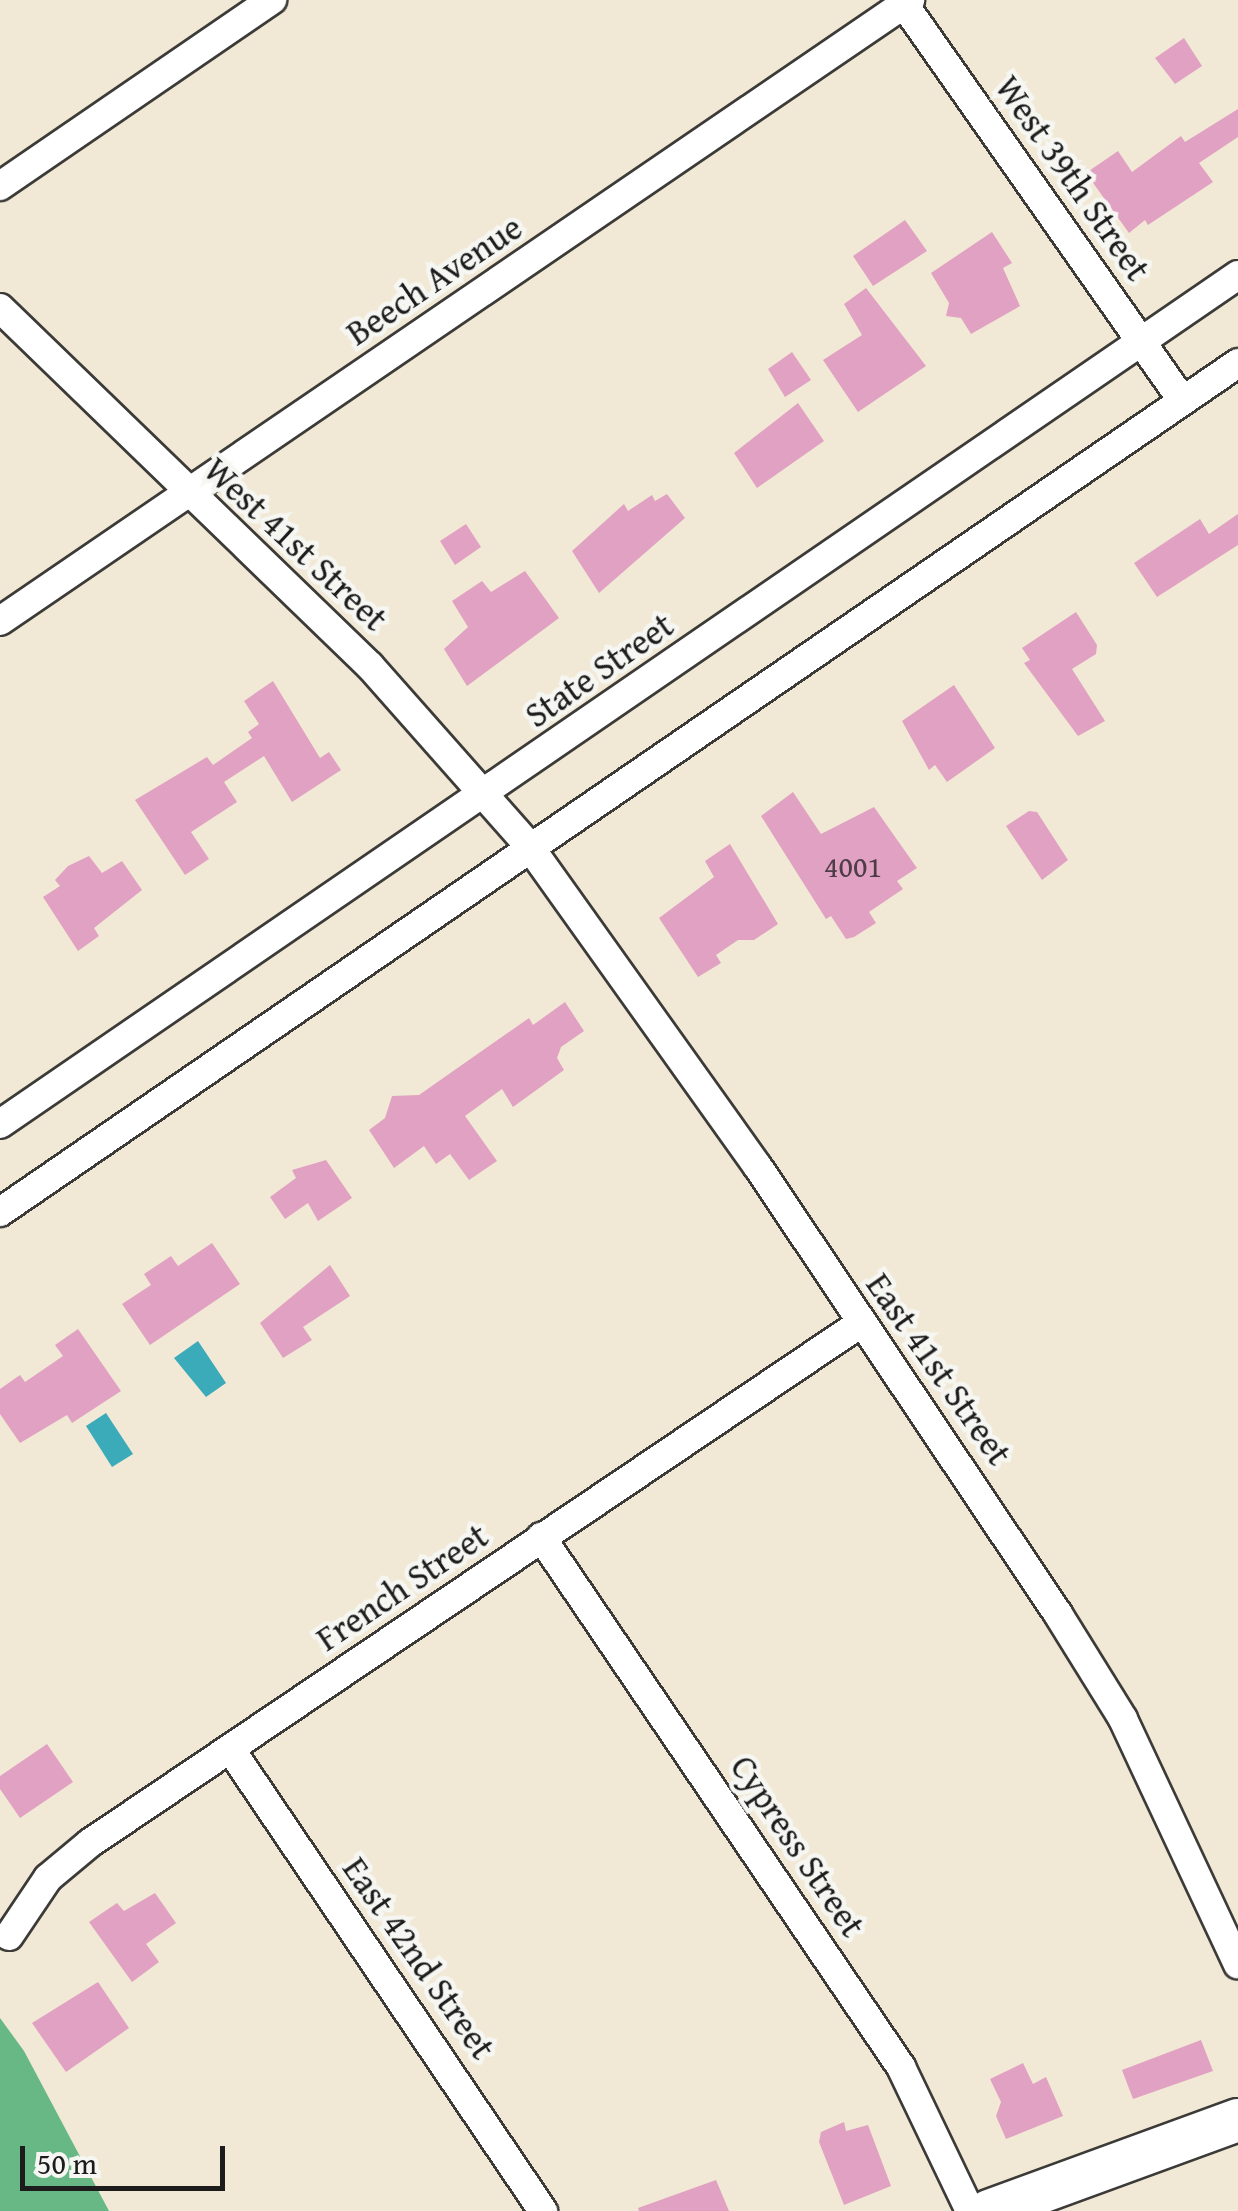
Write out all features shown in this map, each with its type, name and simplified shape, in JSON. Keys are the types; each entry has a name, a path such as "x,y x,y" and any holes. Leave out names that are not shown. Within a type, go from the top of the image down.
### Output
{"main road":[{"path":"990,2211 1238,2120"}],"street":[{"path":"0,186 272,0"},
{"name":"West 39th Street","path":"905,1 1182,400"},
{"name":"Beech Avenue","path":"0,621 905,1"},
{"name":"State Street","path":"0,1124 1238,275"},
{"name":"West 41st Street","path":"0,308 370,666 487,793 529,846"},
{"path":"0,1212 1238,363"},
{"name":"East 41st Street","path":"529,846 1014,1543 1122,1719 1238,1964"},
{"name":"French Street","path":"9,1936 48,1878 541,1537 860,1323"},
{"name":"Cypress Street","path":"541,1537 901,2067 970,2211"},
{"name":"East 42nd Street","path":"230,1750 543,2211"}],"green space":[{"path":"0,2018 24,2051 109,2211 0,2211"}],"water":[{"path":"198,1341 226,1383 206,1397 174,1358"},
{"path":"106,1413 133,1454 112,1467 86,1426"}],"building":[{"path":"1184,38 1202,66 1175,84 1155,58"},
{"path":"1238,109 1238,137 1199,163 1213,182 1148,225 1145,220 1129,233 1086,173 1118,151 1132,172 1181,136 1185,142"},
{"path":"905,220 927,251 873,286 853,256"},
{"path":"992,232 1012,263 1003,268 1020,306 971,334 961,318 946,316 949,303 931,273"},
{"path":"866,288 926,366 858,412 823,360 862,335 844,304"},
{"path":"792,352 811,380 785,397 768,369"},
{"path":"798,403 824,441 757,488 734,453"},
{"path":"667,494 685,518 599,593 572,551 624,504 628,511 652,495 655,501"},
{"path":"1238,514 1238,545 1157,597 1134,563 1200,519 1209,534"},
{"path":"466,524 481,547 455,565 440,541"},
{"path":"525,571 559,618 467,686 444,649 468,627 452,601 482,581 491,592"},
{"path":"1076,612 1097,645 1096,654 1072,669 1105,721 1078,736 1024,663 1030,660 1022,648"},
{"path":"273,681 320,758 329,752 341,770 292,802 264,756 224,782 237,802 191,832 209,859 185,875 135,800 207,757 213,765 252,738 248,732 259,724 244,701"},
{"path":"954,685 995,748 947,782 935,765 929,770 902,721"},
{"path":"793,792 821,834 874,807 917,868 897,881 903,889 869,912 876,923 854,937 846,939 831,916 826,919 761,816"},
{"path":"1029,811 1037,812 1068,860 1042,880 1006,826"},
{"path":"730,844 778,924 754,940 738,940 716,955 721,963 698,977 659,918 714,877 705,861"},
{"path":"89,856 102,873 122,861 142,890 94,928 99,936 78,951 43,897 60,886 55,880 68,866"},
{"path":"565,1002 584,1031 561,1047 557,1058 564,1070 513,1107 502,1089 465,1116 497,1161 469,1180 450,1154 436,1164 424,1146 394,1168 369,1130 385,1118 392,1096 419,1095 529,1018 533,1025"},
{"path":"326,1160 352,1198 318,1221 308,1203 285,1219 270,1197 296,1178 292,1170"},
{"path":"212,1243 240,1284 150,1345 122,1304 151,1285 144,1274 171,1256 178,1266"},
{"path":"330,1265 350,1296 303,1327 312,1340 283,1358 260,1323"},
{"path":"78,1329 121,1391 72,1423 67,1415 20,1443 0,1414 0,1389 20,1375 25,1382 63,1356 55,1345"},
{"path":"47,1744 73,1782 20,1818 0,1789 0,1776"},
{"path":"155,1893 176,1923 146,1944 159,1962 132,1982 89,1922 117,1903 124,1911"},
{"path":"98,1982 129,2028 66,2072 32,2023"},
{"path":"1201,2040 1213,2071 1133,2099 1122,2070"},
{"path":"1023,2063 1033,2084 1046,2077 1063,2116 1006,2139 996,2116 1001,2102 990,2079"},
{"path":"844,2122 846,2131 868,2125 891,2186 844,2205 819,2142 821,2132"},
{"path":"716,2180 729,2211 639,2211 638,2208"}]}
